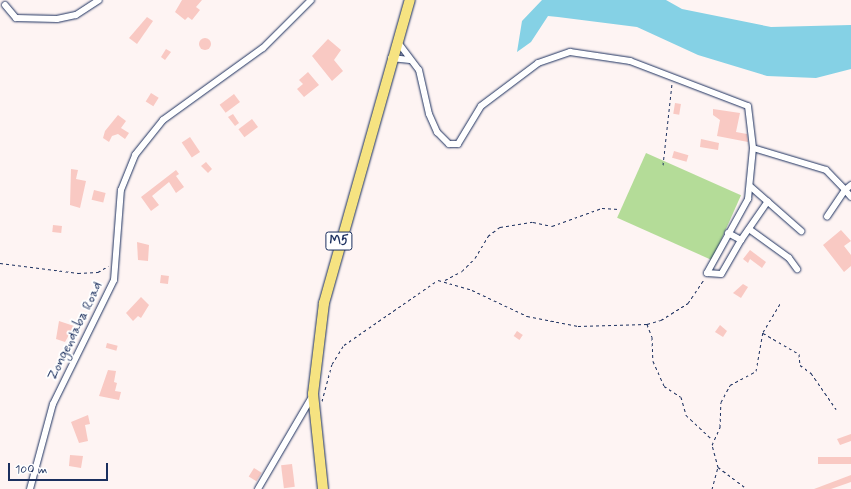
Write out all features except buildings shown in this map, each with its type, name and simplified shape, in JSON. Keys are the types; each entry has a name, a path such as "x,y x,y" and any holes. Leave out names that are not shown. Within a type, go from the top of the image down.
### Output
{"highway":[{"name":"M5","path":"323,489 313,394 318,339 336,250 396,39 410,0"}],"street":[{"path":"5,5 16,18 57,19 76,15 100,0"},
{"name":"Zongendaba Road","path":"30,489 53,404 107,299 117,259 121,190 126,172 148,136 163,120 263,48 311,0"},
{"path":"396,39 410,60 419,70 437,132 454,145 481,106 538,63 555,56 581,53 630,61 748,106 753,148 751,187 707,273 721,274 741,240 768,201"},
{"path":"391,58 410,60"},
{"path":"753,148 826,170 851,197"},
{"path":"827,217 845,190 851,185"},
{"path":"751,187 801,231"},
{"path":"749,229 788,258 797,270"},
{"path":"728,233 741,240"},
{"path":"258,489 313,394"}],"path":[{"path":"663,166 673,77"},
{"path":"314,414 325,395 332,364 344,345 433,282 445,280 462,271 475,258 488,236 500,227 533,222 552,226 602,208 619,209"},
{"path":"0,263 78,273 98,272 117,259"},
{"path":"445,280 548,322 578,326 647,324 681,309 698,291 707,273"},
{"path":"713,440 720,427 721,402 726,390 756,371 763,332 780,304"},
{"path":"647,324 652,337 653,361 664,386 681,397 686,415 713,440 718,467 712,489"},
{"path":"763,332 799,354 800,365 811,373 836,408"},
{"path":"718,467 747,489"}],"green space":[{"path":"646,153 741,195 712,260 617,218"}],"water":[{"path":"542,0 666,0 682,9 771,27 851,25 851,69 816,78 767,76 698,55 637,27 548,16 531,42 517,52 522,21"}]}
